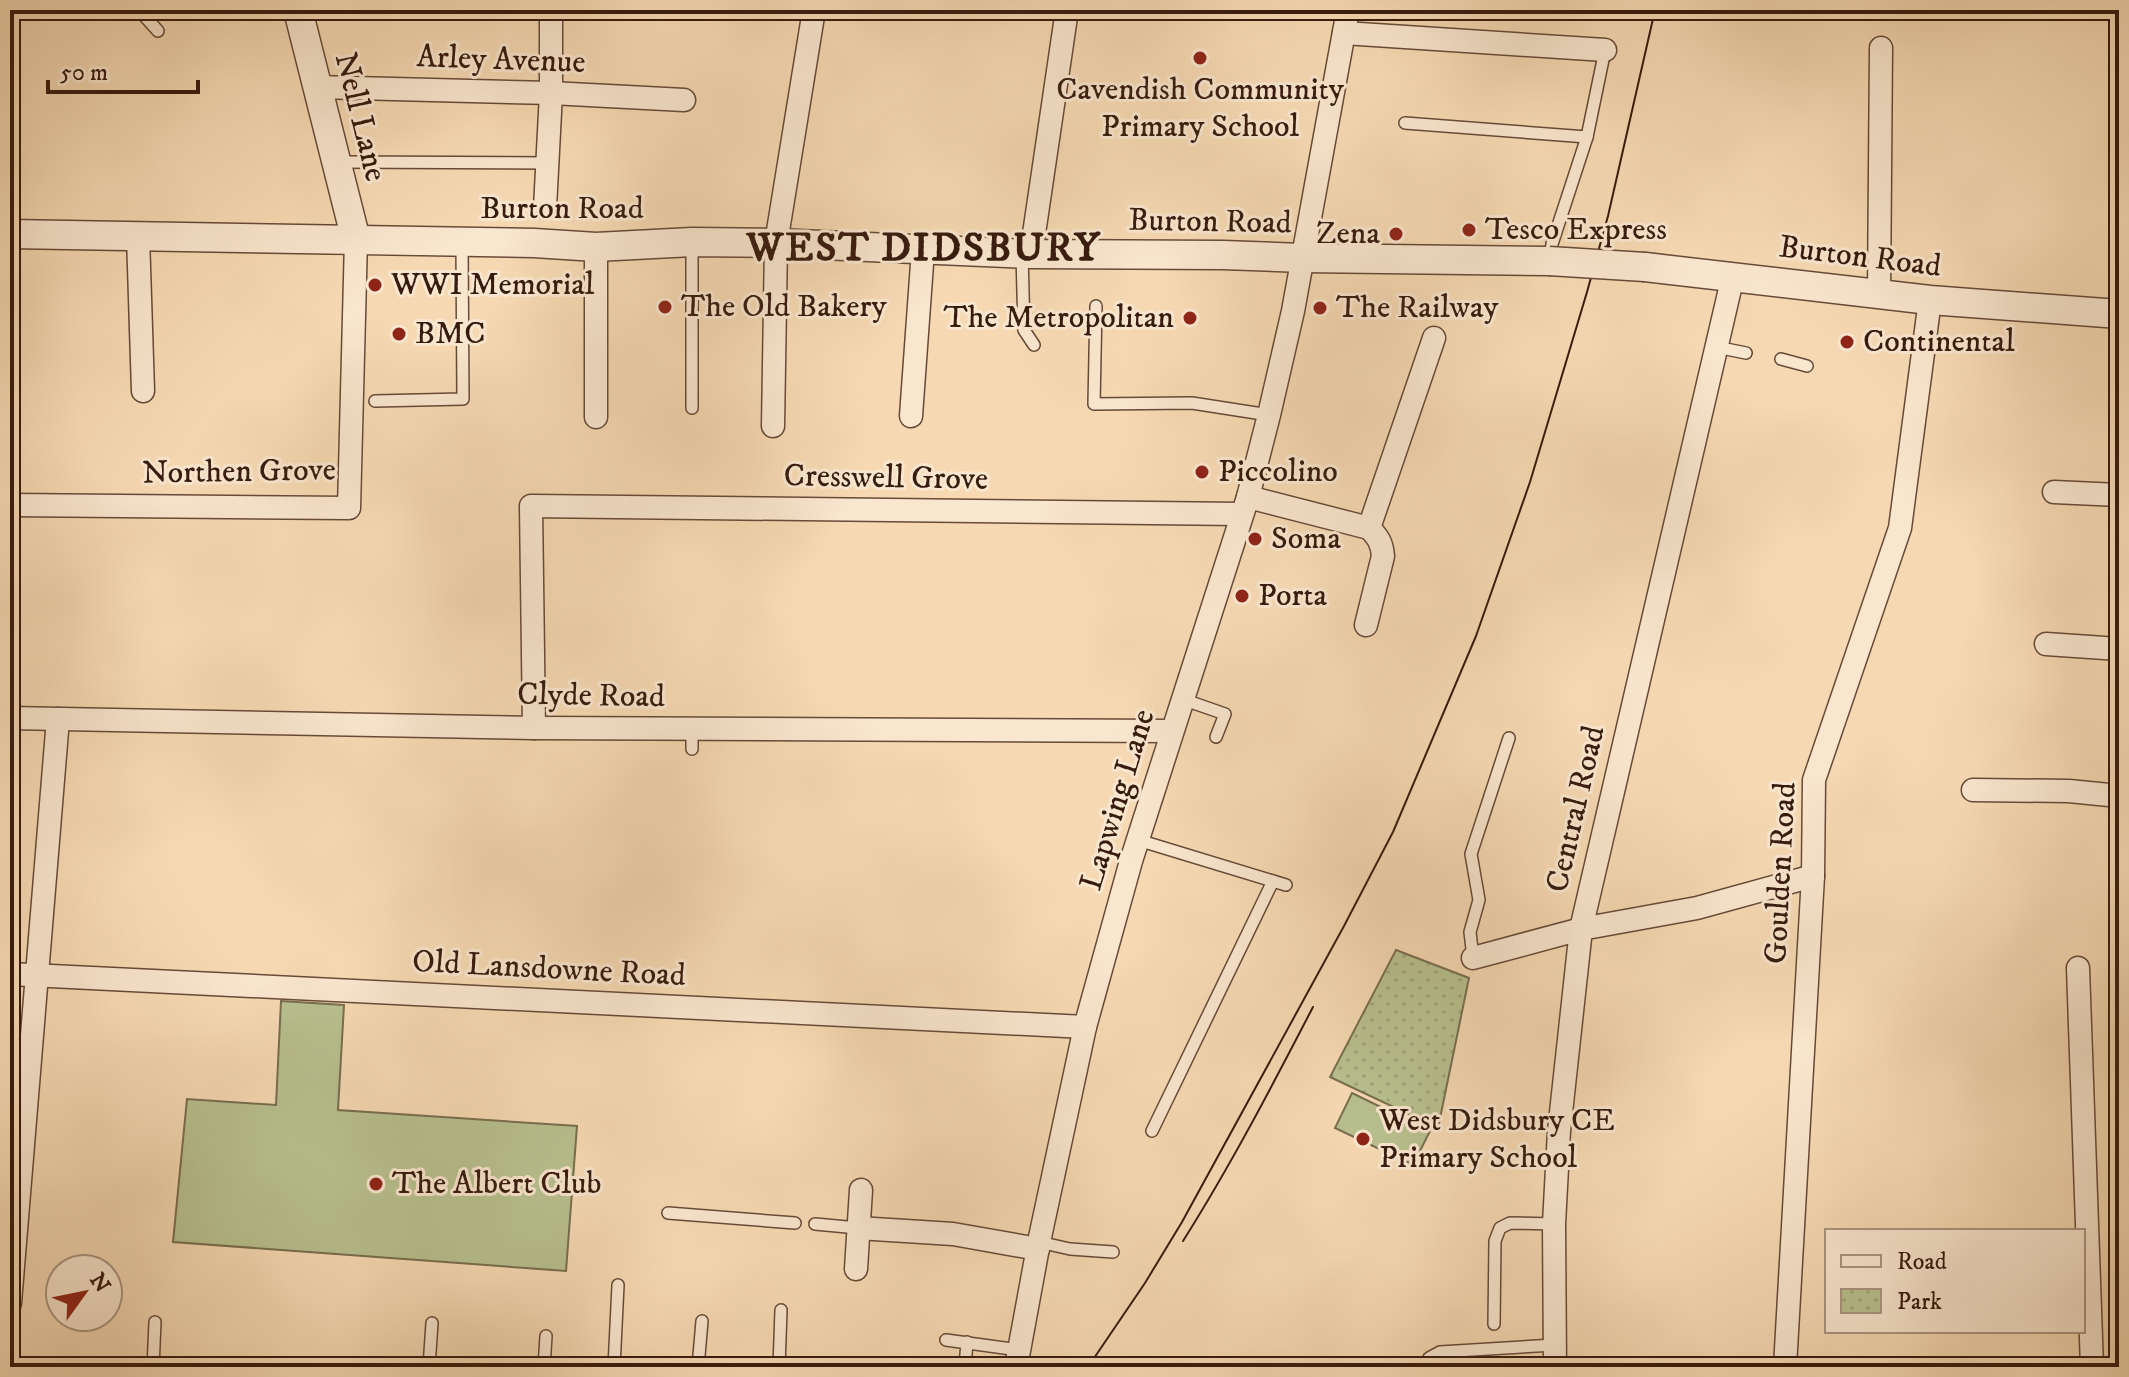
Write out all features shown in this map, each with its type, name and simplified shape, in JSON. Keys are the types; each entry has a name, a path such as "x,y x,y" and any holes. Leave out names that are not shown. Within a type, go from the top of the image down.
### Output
{"street":[{"name":"Nell Lane","path":"298,10 356,240"},
{"path":"545,208 551,93 551,10"},
{"path":"773,426 776,243 814,10"},
{"path":"1026,254 1067,10"},
{"name":"Lapwing Lane","path":"1017,1358 1085,1027 1138,840 1244,505 1269,415 1303,258 1348,10"},
{"path":"1344,33 1605,50"},
{"path":"1879,294 1881,48"},
{"name":"Arley Avenue","path":"316,87 684,100"},
{"name":"Burton Road","path":"10,234 596,247 692,242 776,243 1026,254 1549,261 1733,276 1930,300 2119,314"},
{"path":"138,236 143,391"},
{"name":"Northen Grove","path":"10,505 349,508 356,240"},
{"path":"596,247 596,417"},
{"path":"911,416 923,250"},
{"name":"Central Road","path":"1555,1356 1554,1224 1559,1131 1581,929 1733,276"},
{"name":"Goulden Road","path":"1785,1367 1813,876 1814,780 1900,528 1930,300"},
{"path":"1366,625 1383,556 1377,536 1369,528 1434,338"},
{"path":"2054,492 2119,495"},
{"name":"Cresswell Grove","path":"534,728 531,506 1244,505 1369,528"},
{"path":"2046,644 2119,649"},
{"name":"Clyde Road","path":"10,718 534,728 692,739 1171,731"},
{"path":"10,1303 58,719"},
{"path":"1973,790 2069,791 2119,796"},
{"path":"1473,958 1581,929 1697,908 1813,876"},
{"path":"2078,968 2092,1367"},
{"name":"Old Lansdowne Road","path":"10,974 1085,1027"},
{"path":"856,1269 861,1190"},
{"path":"858,1228 953,1234 1038,1245"}],"lane":[{"path":"139,10 158,31"},
{"path":"1549,261 1587,137 1605,50"},
{"path":"1405,123 1587,137"},
{"path":"337,162 548,163"},
{"path":"375,401 463,399 462,242"},
{"path":"692,242 692,408"},
{"path":"1026,254 1024,330 1034,345"},
{"path":"1096,306 1094,404 1192,403 1269,415"},
{"path":"1716,347 1746,353"},
{"path":"1781,359 1807,366"},
{"path":"1182,699 1225,714 1216,737"},
{"path":"1473,958 1470,932 1479,900 1471,854 1509,738"},
{"path":"1138,840 1286,885"},
{"path":"1152,1131 1273,881"},
{"path":"668,1213 795,1223"},
{"path":"1494,1324 1495,1241 1500,1228 1510,1223 1554,1224"},
{"path":"815,1224 858,1228"},
{"path":"1038,1245 1113,1252"},
{"path":"614,1367 618,1285"},
{"path":"779,1367 781,1310"},
{"path":"698,1367 702,1321"},
{"path":"153,1367 155,1322"},
{"path":"429,1367 432,1323"},
{"path":"544,1367 546,1336"},
{"path":"946,1340 967,1342 1017,1358"},
{"path":"965,1367 967,1342"},
{"path":"1428,1367 1429,1358 1440,1352 1555,1356"}],"green space":[{"path":"1396,950 1469,978 1438,1128 1330,1077"},
{"name":"The Albert Club","path":"281,1001 344,1005 338,1110 577,1126 566,1271 173,1242 187,1099 276,1105"},
{"path":"1352,1093 1430,1131 1413,1165 1335,1128"}],"tram line":[{"path":"1088,1367 1182,1222 1344,926 1393,832 1476,636 1530,482 1587,292 1608,216 1655,10"},
{"path":"1183,1241 1267,1096 1313,1007"}],"place":[{"name":"Cavendish Community Primary School","path":"1200,58"},
{"name":"Tesco Express","path":"1469,230"},
{"name":"Zena","path":"1396,234"},
{"name":"WWI Memorial","path":"375,285"},
{"name":"The Old Bakery","path":"665,307"},
{"name":"The Railway","path":"1320,308"},
{"name":"The Metropolitan","path":"1190,318"},
{"name":"BMC","path":"399,334"},
{"name":"Continental","path":"1847,342"},
{"name":"Piccolino","path":"1202,472"},
{"name":"Soma","path":"1255,539"},
{"name":"Porta","path":"1242,596"},
{"name":"West Didsbury CE Primary School","path":"1363,1139"},
{"name":"The Albert Club","path":"376,1184"}],"district":[{"name":"WEST DIDSBURY","path":"924,249"}]}
